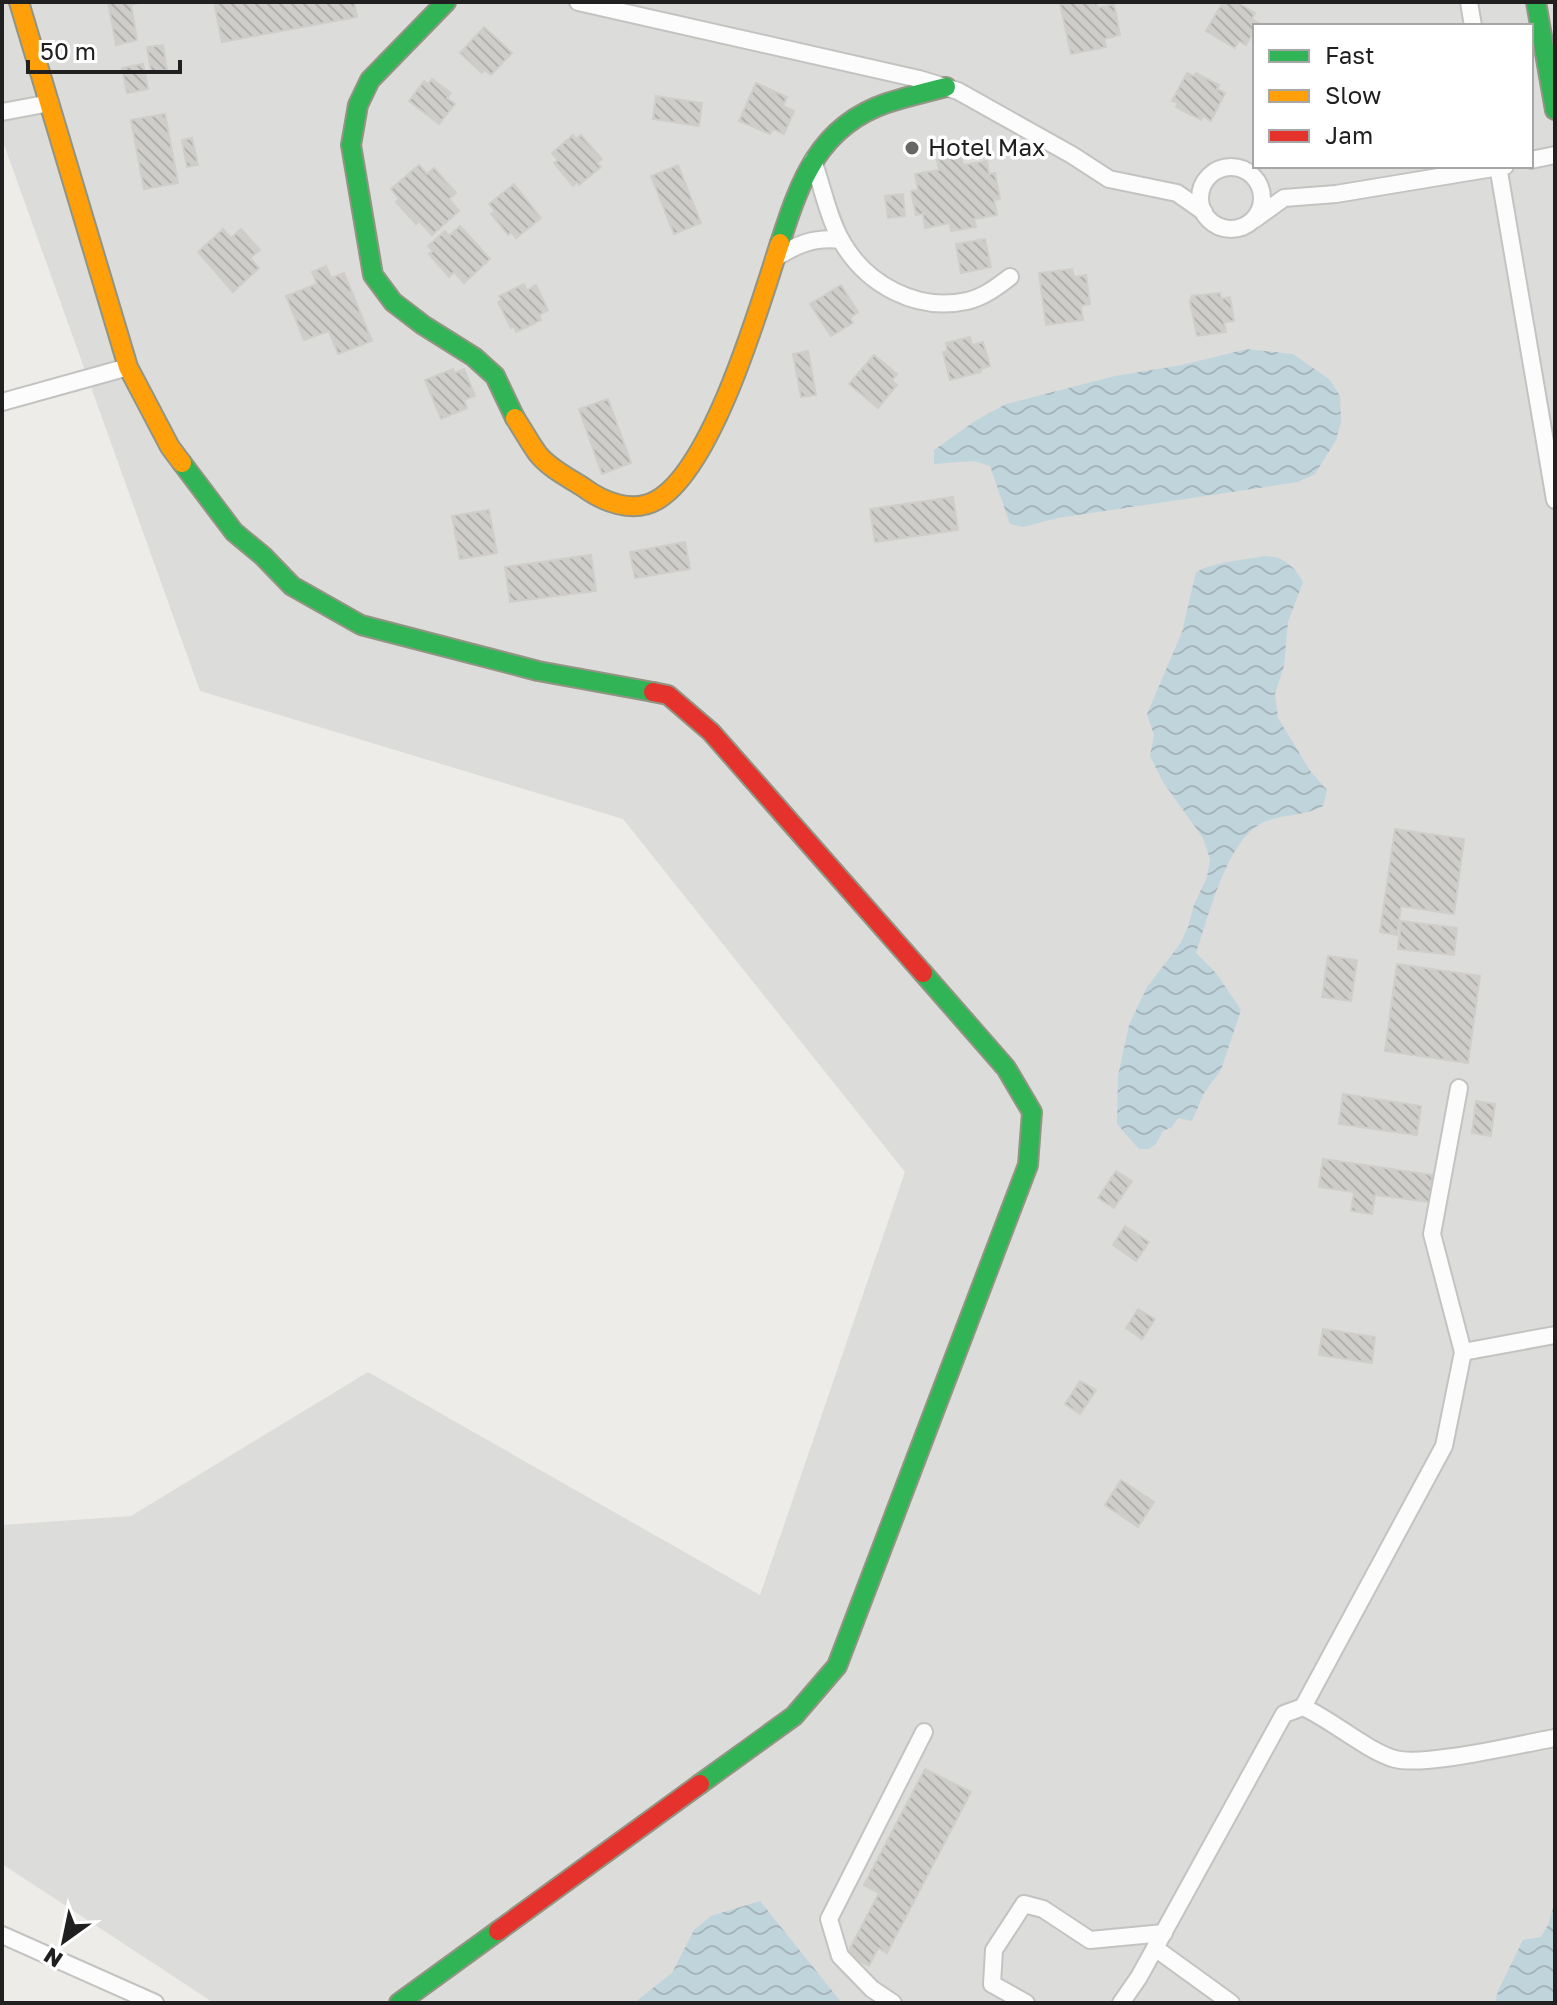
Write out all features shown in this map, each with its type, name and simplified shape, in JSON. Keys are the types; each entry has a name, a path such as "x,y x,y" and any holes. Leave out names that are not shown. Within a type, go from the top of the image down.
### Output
{"street":[{"path":"19,2 128,367 170,447 234,532 292,586 361,625 538,671 668,695 711,732 1006,1068 1032,1112 1028,1165 837,1666 794,1716 399,2003"},
{"path":"446,2 370,80 358,105 351,145 373,275 393,302 474,357 495,376 508,407 540,457 596,497 627,507 656,501 681,479 698,453 741,364 803,177 819,150 847,123 884,104 946,87"},
{"path":"578,2 958,91 1109,179 1177,193 1204,212 1215,225 1225,229 1236,229 1284,198 1336,194 1494,168"},
{"path":"1469,2 1473,24"},
{"path":"1536,2 1555,110"},
{"path":"2,112 50,103"},
{"path":"1533,160 1555,155"},
{"path":"813,160 841,240 862,270 905,297 934,302 967,301 990,292 1010,277"},
{"path":"1204,212 1200,197 1205,182 1216,170 1227,167 1238,167 1248,172 1284,198"},
{"path":"1500,168 1555,500"},
{"path":"1255,219 1263,199 1257,181"},
{"path":"1177,193 1205,182"},
{"path":"774,259 799,244 819,238 841,240"},
{"path":"2,402 128,367"},
{"path":"1121,2003 1164,1933 1284,1714 1303,1707 1444,1446 1463,1352 1432,1234 1459,1088"},
{"path":"1463,1352 1555,1335"},
{"path":"1303,1707 1395,1759 1421,1761 1555,1738"},
{"path":"893,2003 872,1989 840,1956 829,1919 924,1732"},
{"path":"1026,2003 992,1984 994,1950 1024,1904 1043,1909 1090,1940 1164,1933"},
{"path":"2,1935 155,2003"},
{"path":"1155,1948 1231,2003"}],"shaded area":[{"path":"2,2 1555,2 1555,2003 214,2003 2,1864 2,1525 131,1516 368,1372 760,1595 905,1172 623,819 200,691 2,139"}],"water":[{"path":"1247,349 1293,354 1330,380 1340,396 1341,422 1336,440 1315,474 1298,482 1058,518 1023,527 1010,524 990,466 974,461 934,464 934,450 1006,404 1115,376 1182,365"},
{"path":"1264,556 1287,563 1303,582 1288,622 1284,666 1275,694 1278,718 1311,772 1327,790 1323,806 1264,822 1251,831 1230,861 1213,900 1196,953 1216,973 1241,1010 1221,1070 1204,1093 1192,1121 1178,1118 1172,1127 1163,1131 1156,1144 1149,1149 1139,1149 1117,1124 1118,1076 1129,1025 1147,987 1180,944 1207,877 1210,859 1203,838 1163,782 1150,756 1154,735 1147,714 1182,632 1196,572 1221,563"},
{"path":"760,1901 842,2003 634,2003 672,1973 694,1930 711,1916"},
{"path":"1555,1901 1555,2003 1495,2003 1523,1940 1541,1937"}],"building":[{"path":"108,2 142,2 131,5 137,40 116,45"},
{"path":"214,2 354,2 357,17 222,42"},
{"path":"1096,2 1098,8 1114,4 1120,35 1104,39 1106,47 1071,54 1060,4"},
{"path":"1223,2 1237,2 1255,13 1252,19 1259,23 1253,24 1253,33 1246,45 1239,41 1235,48 1206,31"},
{"path":"484,27 512,53 491,75 485,70 482,73 460,53"},
{"path":"163,45 167,70 151,72 147,47"},
{"path":"143,64 148,89 127,93 122,68"},
{"path":"1187,73 1194,76 1196,73 1219,85 1217,89 1225,93 1211,121 1203,116 1201,120 1176,107 1178,103 1172,101"},
{"path":"432,79 451,93 447,98 455,104 439,124 409,101 424,81 428,84"},
{"path":"756,83 787,97 783,106 794,111 784,134 773,129 770,134 739,121"},
{"path":"656,96 702,103 699,126 653,119"},
{"path":"165,114 178,183 144,189 131,120"},
{"path":"573,135 576,139 581,135 602,159 597,163 601,167 579,185 577,182 573,186 554,163 558,160 552,153"},
{"path":"192,138 198,165 187,167 182,140"},
{"path":"961,156 963,165 987,161 989,174 995,173 1000,199 994,200 997,215 974,219 976,227 951,231 950,223 925,228 923,214 916,215 911,191 918,190 915,174 939,170 937,160"},
{"path":"419,165 427,174 434,168 456,193 449,199 459,211 432,235 419,221 416,224 396,202 399,199 391,189"},
{"path":"678,165 701,223 674,234 651,176"},
{"path":"514,184 541,218 516,238 511,232 508,235 491,214 495,211 489,204"},
{"path":"903,194 905,216 888,218 885,196"},
{"path":"460,226 490,259 464,283 454,272 449,277 429,254 433,251 428,246 445,231 449,236"},
{"path":"223,229 231,238 241,229 260,250 250,258 259,268 233,292 198,252"},
{"path":"985,239 991,267 961,273 956,244"},
{"path":"326,266 331,278 344,273 372,341 338,354 329,331 304,340 286,296 317,284 312,272"},
{"path":"1072,269 1074,277 1086,275 1090,304 1081,306 1083,320 1046,325 1039,273"},
{"path":"524,284 527,290 536,285 548,310 539,315 541,320 516,332 498,302 502,300 499,296"},
{"path":"841,285 858,312 850,318 853,323 831,336 810,304"},
{"path":"1220,293 1221,299 1230,297 1234,321 1224,322 1226,332 1197,336 1190,302 1192,296"},
{"path":"970,337 972,345 983,342 990,366 981,369 981,372 950,380 943,352 947,351 946,343"},
{"path":"808,351 816,395 801,397 793,354"},
{"path":"874,355 897,374 892,380 897,385 878,408 849,384"},
{"path":"453,369 455,373 464,369 475,396 464,400 467,408 441,419 425,380"},
{"path":"608,399 631,463 602,474 579,409"},
{"path":"953,497 958,530 875,542 870,509"},
{"path":"489,510 497,553 460,559 452,516"},
{"path":"685,542 690,569 635,578 630,552"},
{"path":"591,555 596,591 510,602 505,567"},
{"path":"1395,829 1464,839 1454,914 1401,906 1397,935 1380,932"},
{"path":"1401,921 1457,928 1454,955 1398,949"},
{"path":"1328,956 1357,960 1351,1001 1322,997"},
{"path":"1397,964 1480,976 1468,1063 1385,1051"},
{"path":"1343,1094 1421,1106 1417,1135 1339,1124"},
{"path":"1476,1101 1495,1104 1491,1136 1472,1133"},
{"path":"1323,1159 1433,1175 1429,1202 1375,1195 1372,1214 1351,1211 1354,1192 1319,1187"},
{"path":"1116,1171 1132,1181 1114,1208 1098,1198"},
{"path":"1125,1226 1149,1242 1136,1261 1113,1245"},
{"path":"1138,1309 1155,1319 1142,1339 1126,1328"},
{"path":"1323,1329 1375,1337 1372,1363 1319,1355"},
{"path":"1080,1381 1096,1390 1080,1414 1065,1404"},
{"path":"1121,1480 1154,1502 1138,1527 1105,1505"},
{"path":"925,1769 971,1792 887,1953 878,1948 869,1966 847,1954 879,1893 864,1885"}],"traffic: fast":[{"path":"446,2 370,80 358,105 351,145 373,275 393,302 474,357 495,376 515,418"},
{"path":"1536,2 1555,110"},
{"path":"780,243 805,178 816,158 844,126 887,103 946,87"},
{"path":"182,463 234,532 292,586 361,625 538,671 653,692"},
{"path":"700,1784 794,1716 837,1666 1028,1165 1032,1112 1006,1068 923,973"},
{"path":"399,2003 498,1931"}],"traffic: slow":[{"path":"19,2 128,367 170,447 182,463"},
{"path":"515,418 543,459 591,492 628,506 657,500 678,482 715,421 747,343 780,243"}],"traffic: jam":[{"path":"653,692 668,695 711,732 923,973"},
{"path":"498,1931 700,1784"}],"place":[{"name":"Hotel Max","path":"912,148"}]}
